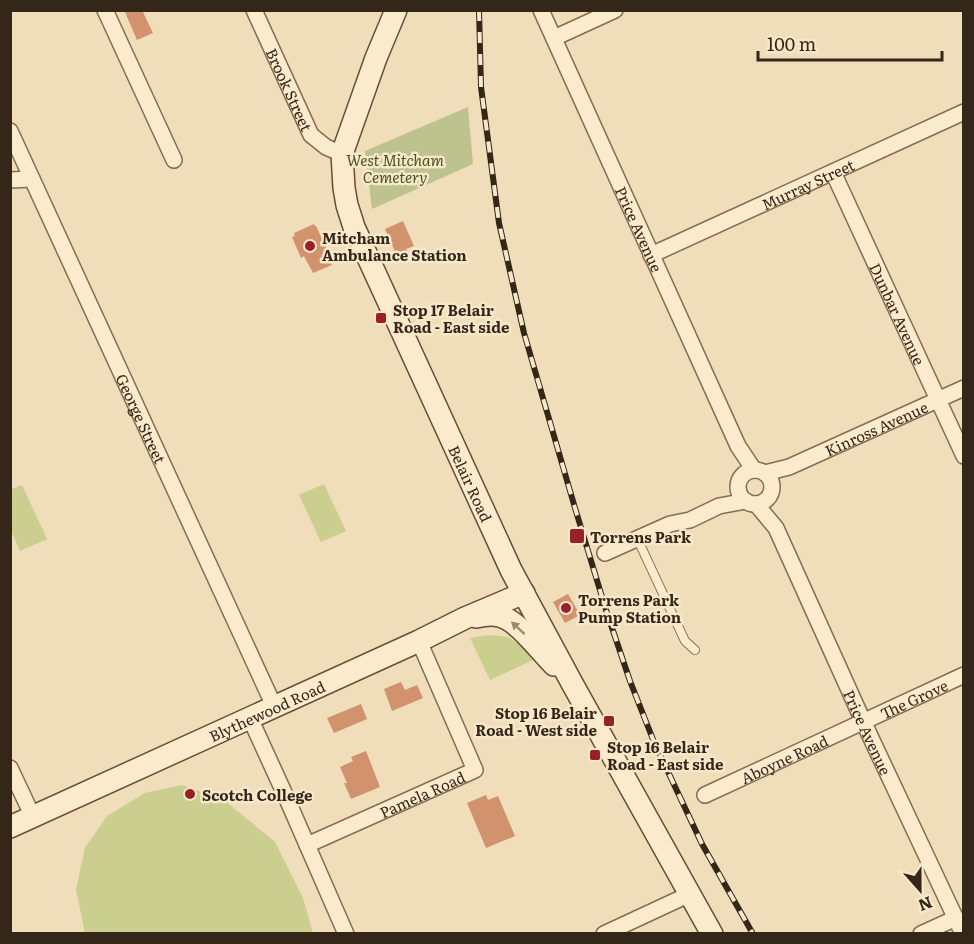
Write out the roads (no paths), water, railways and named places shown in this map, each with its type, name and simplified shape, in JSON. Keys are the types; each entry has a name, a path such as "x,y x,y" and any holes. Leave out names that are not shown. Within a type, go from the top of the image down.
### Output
{"main road":[{"name":"Belair Road","path":"396,10 368,78 342,154 344,188 354,227 511,570 712,933"},
{"name":"Blythewood Road","path":"10,827 524,593"},
{"path":"465,618 502,616 514,622 573,685"}],"street":[{"path":"105,10 174,160"},
{"name":"Brook Street","path":"254,10 311,135 326,147 342,154"},
{"name":"Price Avenue","path":"541,10 738,446 757,480 776,528 863,722 963,933"},
{"path":"554,38 615,10"},
{"name":"Murray Street","path":"651,255 963,112"},
{"name":"George Street","path":"10,131 274,706"},
{"name":"Dunbar Avenue","path":"833,172 963,456"},
{"path":"10,180 32,179"},
{"name":"Kinross Avenue","path":"757,480 963,388"},
{"path":"605,553 670,524 690,520 719,506 731,495 757,480 763,502 719,506"},
{"name":"Price Avenue","path":"757,480 740,495 751,502 776,528"},
{"name":"Pamela Road","path":"307,845 475,770 418,641"},
{"name":"The Grove","path":"863,722 963,675"},
{"path":"250,718 346,933"},
{"name":"Aboyne Road","path":"705,795 863,722"},
{"path":"10,768 33,817"},
{"path":"604,933 690,894"},
{"path":"921,933 956,918"}],"lane":[{"path":"637,538 685,641 695,650"}],"railway":[{"path":"479,10 481,87 499,223 524,333 575,508 606,610 654,742 702,844 753,934"}],"place":[{"name":"Mitcham Ambulance Station","path":"310,246"},
{"name":"Stop 17 Belair Road - East side","path":"381,318"},
{"name":"Torrens Park","path":"577,536"},
{"name":"Torrens Park Pump Station","path":"566,608"},
{"name":"Stop 16 Belair Road - West side","path":"609,721"},
{"name":"Stop 16 Belair Road - East side","path":"595,755"},
{"name":"Scotch College","path":"190,794"}],"park label":[{"name":"West Mitcham Cemetery","path":"395,168"}]}
